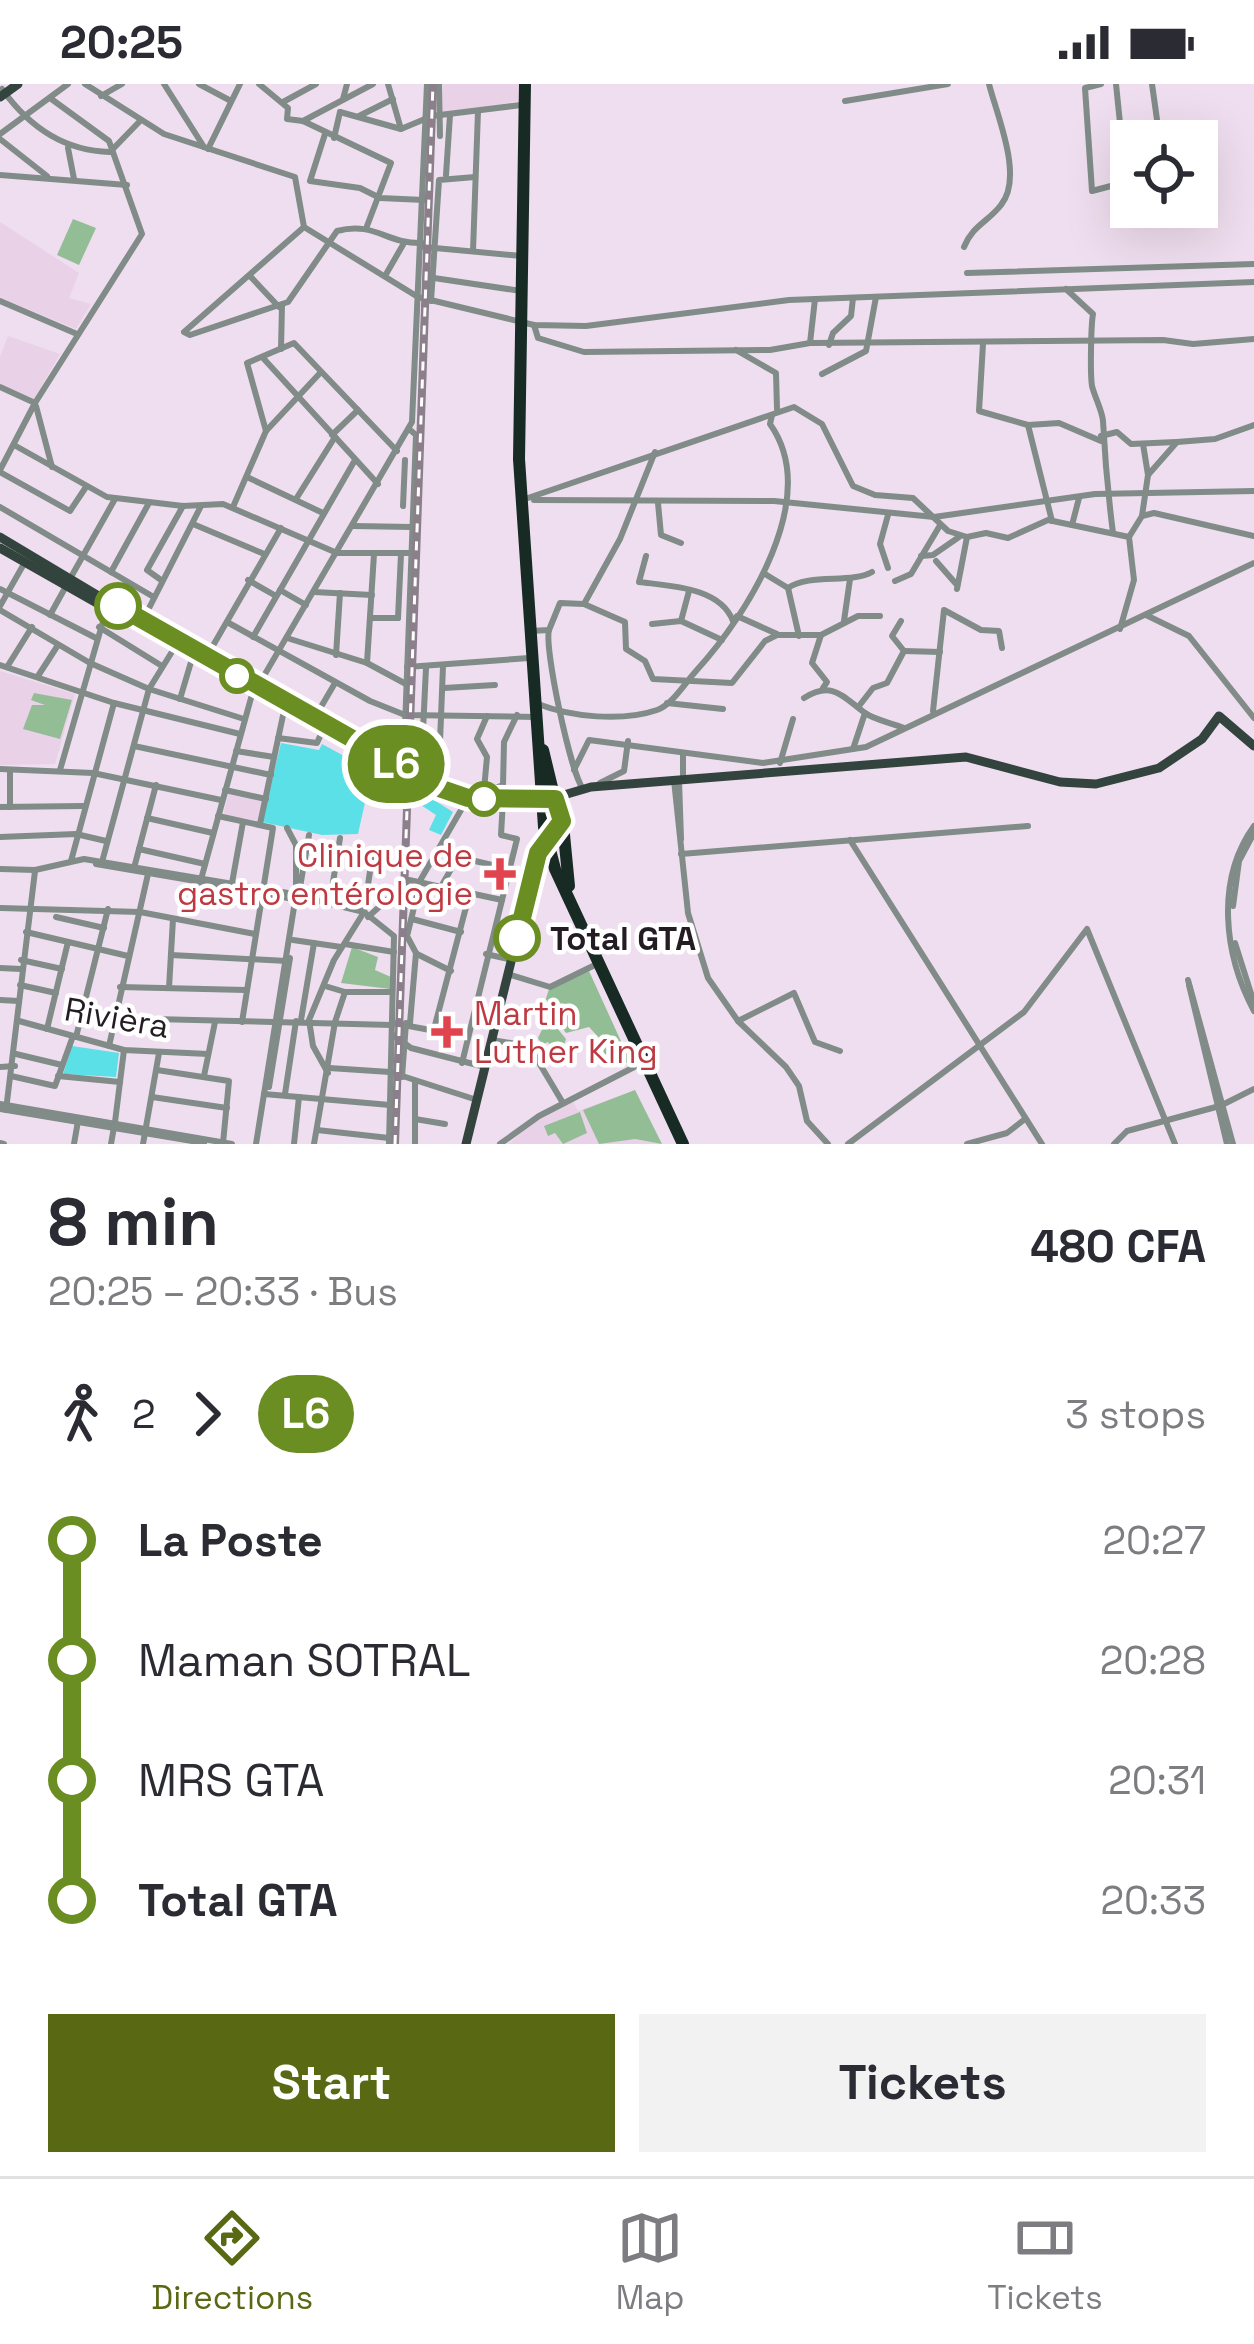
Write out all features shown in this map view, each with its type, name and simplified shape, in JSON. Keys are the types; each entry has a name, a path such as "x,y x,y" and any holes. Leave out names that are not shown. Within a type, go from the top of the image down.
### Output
{"highway":[{"path":"526,324 521,291 527,84"},
{"path":"527,84 523,500 537,713"},
{"path":"531,631 537,713 569,886 642,1064 685,1144"},
{"path":"556,806 601,962 642,1064"}],"main road":[{"path":"3,91 18,84"},
{"path":"0,536 106,611 140,620"},
{"path":"0,548 140,620 285,706 326,723"},
{"path":"193,654 438,787 502,802 556,806 779,767 977,758 1046,779 1096,784 1159,768 1189,750 1219,716 1254,746"},
{"path":"556,806 678,782 833,772 846,767"},
{"path":"466,1144 538,853 556,806"}],"street":[{"path":"47,176 0,136 68,84"},
{"path":"85,84 140,121 295,177 304,227 418,297 526,324 577,327 713,306 815,299 1254,282"},
{"path":"164,84 206,148"},
{"path":"199,84 231,101"},
{"path":"206,148 240,84"},
{"path":"259,84 283,102 287,119 303,121 391,163 367,226"},
{"path":"334,138 346,84"},
{"path":"303,121 373,84"},
{"path":"388,84 401,129"},
{"path":"201,880 244,719 258,686 410,430 427,84"},
{"path":"439,84 436,116 446,175"},
{"path":"845,101 948,84"},
{"path":"964,247 978,222 1002,205 1012,180 989,84"},
{"path":"1101,84 1085,88 1092,190 1110,186"},
{"path":"1116,84 1121,120"},
{"path":"1152,84 1157,120"},
{"path":"101,96 120,85 122,107"},
{"path":"283,102 314,85"},
{"path":"3,91 23,117 68,148 113,149 140,121"},
{"path":"50,98 107,139 142,234 35,403 0,471 70,511 86,487"},
{"path":"359,116 393,99"},
{"path":"340,112 401,129 436,116 525,105"},
{"path":"473,251 478,110"},
{"path":"443,136 450,115"},
{"path":"325,134 310,180 360,188 380,198 424,200"},
{"path":"427,136 443,136"},
{"path":"68,148 74,179"},
{"path":"0,175 127,185"},
{"path":"431,301 440,178 475,177"},
{"path":"304,227 184,332 190,335 280,306 294,296 337,231 367,226 404,244 522,256"},
{"path":"385,276 404,244"},
{"path":"967,273 1254,264"},
{"path":"250,276 280,306 281,349"},
{"path":"434,278 521,291"},
{"path":"1066,289 1093,314 1091,342 1113,533"},
{"path":"822,374 854,361 869,345 876,296"},
{"path":"829,345 833,332 851,316 854,298"},
{"path":"810,343 815,299"},
{"path":"0,301 77,334"},
{"path":"526,324 538,338 584,352 770,350 810,343 1254,339"},
{"path":"266,430 247,363 296,343 397,451"},
{"path":"982,344 979,411 1028,425 1059,423 1101,439 1117,432 1131,444 1215,439 1254,425"},
{"path":"226,622 405,715 557,712 605,716 654,711 667,703 722,640 765,574 785,503 786,449 770,424 776,373 732,349"},
{"path":"264,359 378,484"},
{"path":"233,507 266,430 321,371"},
{"path":"0,402 4,389 35,403"},
{"path":"35,403 52,467"},
{"path":"523,500 794,406 815,416 829,433 838,464 858,490 913,498 964,537"},
{"path":"296,499 334,436 358,410"},
{"path":"1028,425 1052,521"},
{"path":"409,770 405,715 416,435 410,430"},
{"path":"1148,475 1177,442"},
{"path":"1120,629 1134,580 1129,537 1142,516 1146,493 1143,444"},
{"path":"14,445 115,499 233,507 337,553 411,553"},
{"path":"584,604 655,452"},
{"path":"253,637 355,460"},
{"path":"403,506 405,460"},
{"path":"1142,462 1157,465"},
{"path":"247,477 323,513"},
{"path":"1068,525 1076,518 1079,497 1094,494 1105,477"},
{"path":"404,490 414,491"},
{"path":"523,500 785,503 936,520 1094,494 1254,490"},
{"path":"50,615 115,499"},
{"path":"110,572 149,502"},
{"path":"658,503 662,535 681,543"},
{"path":"140,620 201,505"},
{"path":"161,580 147,570 183,506"},
{"path":"0,507 152,596"},
{"path":"888,515 880,544 888,568"},
{"path":"1142,516 1183,515 1254,536"},
{"path":"895,581 911,574 940,531 936,520"},
{"path":"921,556 933,555 964,537 986,533 1008,538 1036,521 1129,537"},
{"path":"193,524 262,553"},
{"path":"353,526 412,527"},
{"path":"206,659 280,528"},
{"path":"936,561 957,587 964,537"},
{"path":"367,663 374,554"},
{"path":"398,619 401,554"},
{"path":"646,556 639,582 708,595 735,619 778,634 821,635 844,622 880,616"},
{"path":"25,562 4,590 0,608 90,663 149,689 244,719"},
{"path":"556,806 589,740 628,741 779,767 853,750 1254,563"},
{"path":"788,588 872,572"},
{"path":"765,574 788,588 799,636"},
{"path":"844,622 850,579"},
{"path":"248,580 306,605"},
{"path":"4,590 96,638"},
{"path":"681,621 689,591"},
{"path":"314,592 372,595"},
{"path":"336,655 340,593"},
{"path":"574,770 557,712 556,668 546,644 560,603 584,604 626,622 625,647 645,661 652,680 737,681 760,647 778,634"},
{"path":"934,712 931,700 944,610 981,629 999,631 1002,648"},
{"path":"60,770 106,611"},
{"path":"1146,615 1189,636 1254,718"},
{"path":"371,618 410,619"},
{"path":"902,620 892,636 904,651 940,652"},
{"path":"652,624 681,621 722,640"},
{"path":"32,627 3,666 114,703 240,734"},
{"path":"99,627 162,666"},
{"path":"531,631 549,630"},
{"path":"804,698 827,682 812,663 821,635"},
{"path":"286,638 367,663 406,684"},
{"path":"102,863 149,689 177,644"},
{"path":"38,676 58,645"},
{"path":"304,666 318,649"},
{"path":"853,750 862,709 873,688 887,683 904,651"},
{"path":"180,698 193,654"},
{"path":"407,667 530,658"},
{"path":"438,787 443,666"},
{"path":"409,770 421,754 426,668"},
{"path":"320,712 335,682"},
{"path":"258,686 320,712 326,723 316,742 278,738"},
{"path":"444,688 495,686"},
{"path":"821,689 839,692 862,709 904,728"},
{"path":"71,860 114,703"},
{"path":"667,703 723,709"},
{"path":"260,824 285,706"},
{"path":"402,1077 416,953 407,936 411,919 421,879 473,796 487,757 477,739 488,716"},
{"path":"473,796 503,785 504,742 517,716"},
{"path":"779,767 793,719"},
{"path":"556,806 624,771 628,741"},
{"path":"134,746 271,775"},
{"path":"236,751 275,757"},
{"path":"683,754 678,782 681,854 688,913 708,978 738,1021 786,1067 799,1086 807,1121 828,1144"},
{"path":"0,769 93,773 222,800"},
{"path":"10,770 5,807 84,806"},
{"path":"133,869 156,785"},
{"path":"225,790 266,799"},
{"path":"462,1063 517,838 501,835 502,802"},
{"path":"218,815 273,829 242,1022"},
{"path":"147,818 213,833"},
{"path":"232,884 243,820"},
{"path":"681,854 1028,826"},
{"path":"287,828 296,845 297,897 288,961"},
{"path":"1254,830 1234,860 1229,890 1232,954 1254,1007"},
{"path":"0,837 76,834 106,841"},
{"path":"259,1144 309,835"},
{"path":"331,904 340,838"},
{"path":"850,840 1042,1144"},
{"path":"139,849 206,864"},
{"path":"366,915 373,851"},
{"path":"442,885 458,857 509,869"},
{"path":"0,870 34,872 71,860 102,863 331,904 366,915 394,938 407,936"},
{"path":"133,869 263,891"},
{"path":"3,1107 15,1066 21,964 34,872"},
{"path":"109,1046 148,874"},
{"path":"302,1020 325,986 342,945 366,915 402,883 421,879 502,900"},
{"path":"434,1028 470,892"},
{"path":"0,908 140,912 255,934"},
{"path":"51,938 58,908"},
{"path":"10,1076 55,1086 74,1036 108,909"},
{"path":"56,917 104,928"},
{"path":"411,919 460,932"},
{"path":"169,988 173,920"},
{"path":"848,1144 1024,1012 1087,929 1142,1076 1174,1144"},
{"path":"26,932 128,956"},
{"path":"317,1130 389,1141 394,938"},
{"path":"293,940 394,952"},
{"path":"47,1029 68,942"},
{"path":"285,1096 314,943"},
{"path":"416,953 451,971"},
{"path":"486,954 512,960"},
{"path":"170,955 288,961"},
{"path":"508,974 550,987 601,962"},
{"path":"0,968 21,964 62,969"},
{"path":"1188,982 1230,1144"},
{"path":"20,985 56,993"},
{"path":"325,986 345,992 392,992"},
{"path":"121,987 246,990"},
{"path":"314,1144 334,1022 345,992"},
{"path":"738,1021 794,993 815,1042 840,1051"},
{"path":"0,1000 19,1001"},
{"path":"114,1018 302,1020 392,1027 408,1023 467,1037"},
{"path":"302,1020 328,1070"},
{"name":"Rivièra","path":"19,1021 124,1050 208,1054"},
{"path":"203,1076 214,1022"},
{"path":"392,1027 404,1045 484,1067"},
{"path":"492,1040 529,1046 562,1103"},
{"path":"111,1144 124,1050"},
{"path":"143,1144 160,1052"},
{"path":"16,1054 62,1065"},
{"path":"500,1144 562,1103 642,1064"},
{"path":"0,1067 15,1066"},
{"path":"3,1107 228,1143 230,1081 157,1070"},
{"path":"328,1070 390,1072 477,1100"},
{"path":"58,1076 120,1082"},
{"path":"415,1081 416,1144"},
{"path":"1114,1144 1126,1131 1222,1107 1254,1092"},
{"path":"266,1094 390,1105"},
{"path":"152,1097 227,1108"},
{"path":"294,1144 299,1097"},
{"path":"3,1107 115,1125"},
{"path":"415,1119 446,1124"},
{"path":"967,1144 1007,1133 1025,1119"},
{"path":"74,1144 78,1121"},
{"path":"145,1131 209,1144"}],"shaded area":[{"path":"443,84 519,84 519,101 442,113"},
{"path":"0,222 79,273 69,298 91,304 76,329 0,298"},
{"path":"8,336 60,354 34,399 0,385 0,357"},
{"path":"0,671 75,694 55,764 0,765"},
{"path":"229,792 265,800 259,823 223,815"},
{"path":"635,1090 662,1144 509,1144 534,1120 572,1100 578,1111"}],"green space":[{"path":"73,219 96,228 79,265 57,255"},
{"path":"34,693 72,700 60,739 23,729 32,705 45,705 31,700"},
{"path":"352,947 378,957 375,970 391,977 390,989 341,983"},
{"path":"589,971 630,1061 624,1064 604,1057 603,1042 589,1027 566,1033 553,1015 542,1011 549,989"},
{"path":"548,1017 566,1039 559,1061 548,1042 542,1045 538,1038"},
{"path":"635,1090 662,1144 635,1139 599,1144 583,1110"},
{"path":"580,1112 587,1133 563,1144 555,1133 548,1136 544,1126"}],"water":[{"path":"281,743 319,750 322,744 372,771 358,834 322,835 262,822"},
{"path":"426,795 453,812 441,835 429,830 436,815 421,805"},
{"path":"72,1046 119,1053 116,1077 63,1074"}],"railway":[{"path":"395,1144 433,84"}],"bus line":[{"name":"L6","path":"118,606 439,788 468,798 555,799 562,821 538,853 517,938"}],"place":[{"name":"Clinique de gastro entérologie","path":"500,874"},
{"name":"Total GTA","path":"517,938"},
{"name":"Martin Luther King","path":"447,1032"}]}
